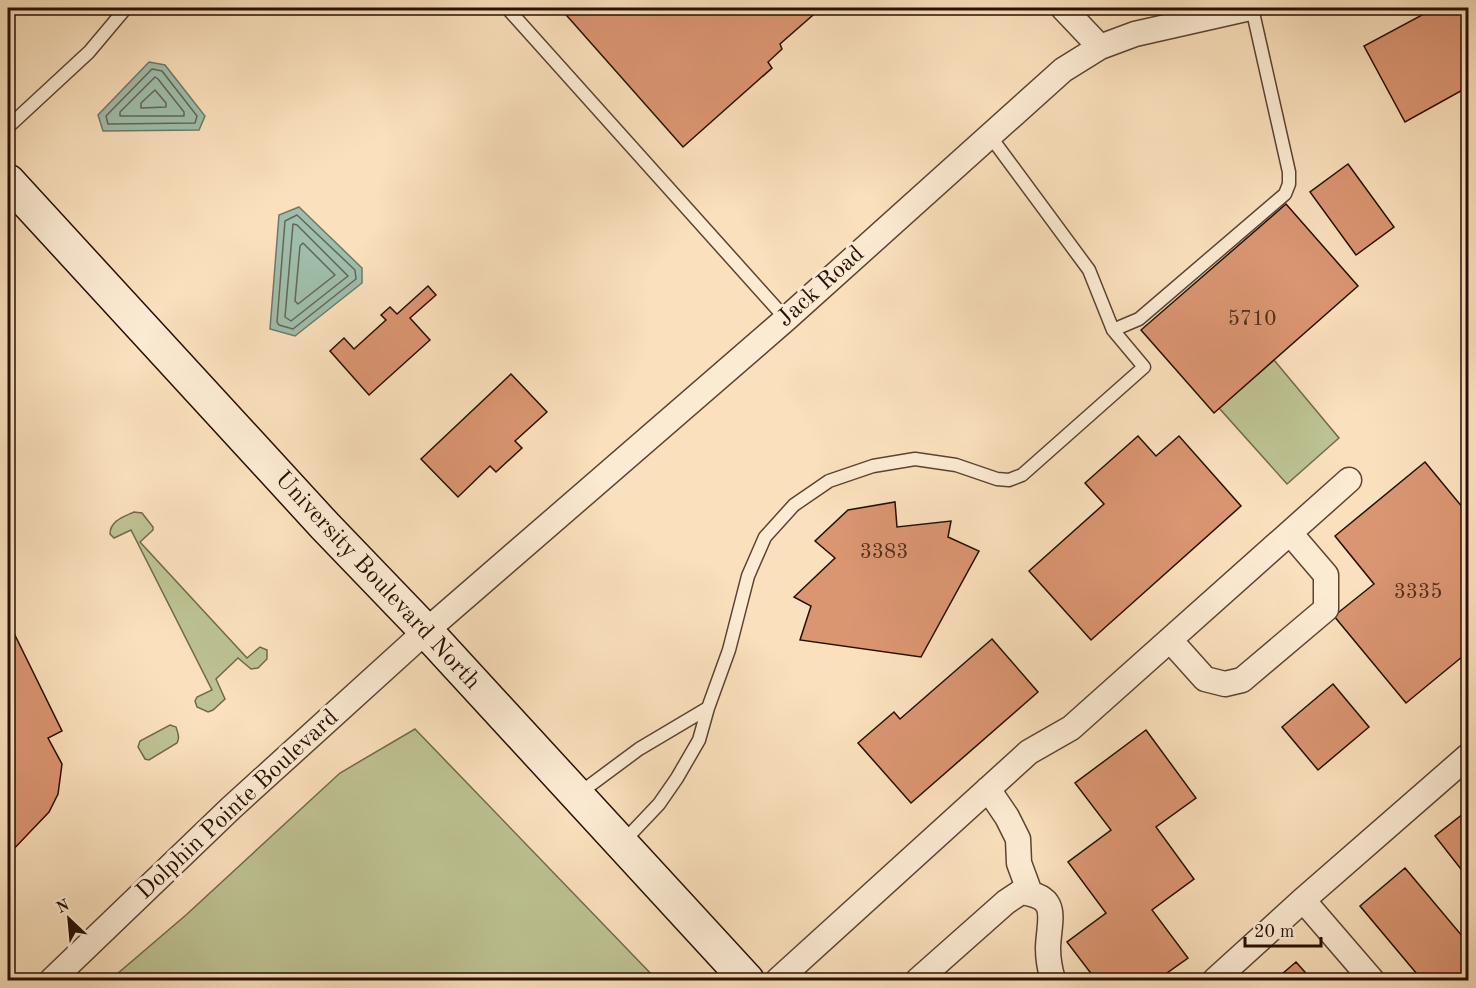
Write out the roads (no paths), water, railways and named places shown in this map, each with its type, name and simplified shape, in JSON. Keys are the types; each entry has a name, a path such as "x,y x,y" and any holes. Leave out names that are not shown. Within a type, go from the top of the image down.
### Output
{"main road":[{"name":"University Boulevard North","path":"8,181 747,981"}],"street":[{"path":"1063,8 1100,47"},
{"name":"Jack Road","path":"426,631 558,519 786,319 1063,70 1100,47 1135,34 1251,8"},
{"path":"778,981 1029,752 1071,728 1349,480"},
{"path":"1170,639 1205,679 1225,684 1242,680 1326,609 1326,575 1290,533"},
{"name":"Dolphin Pointe Boulevard","path":"52,981 231,808 426,631"},
{"path":"1215,981 1303,900 1468,756"},
{"path":"988,789 1007,817 1018,839 1019,863 1030,893"},
{"path":"918,981 1006,902 1021,892 1037,894 1049,905 1051,918 1048,950 1053,981"},
{"path":"1303,900 1372,981"}],"lane":[{"path":"8,127 89,52 126,8"},
{"path":"507,8 786,319"},
{"path":"1113,330 1139,319 1285,194 1289,184 1289,172 1251,8"},
{"path":"622,844 659,804 699,740 729,650 748,576 765,537 794,505 829,481 873,466 915,459 956,465 997,479 1009,480 1022,475 1144,367 1113,330 1089,270 990,136"},
{"path":"577,795 639,749 708,708"}],"water":[{"path":"149,62 165,65 205,116 199,130 103,131 98,115"},
{"path":"299,207 362,268 362,283 295,336 270,329 279,215"}]}
